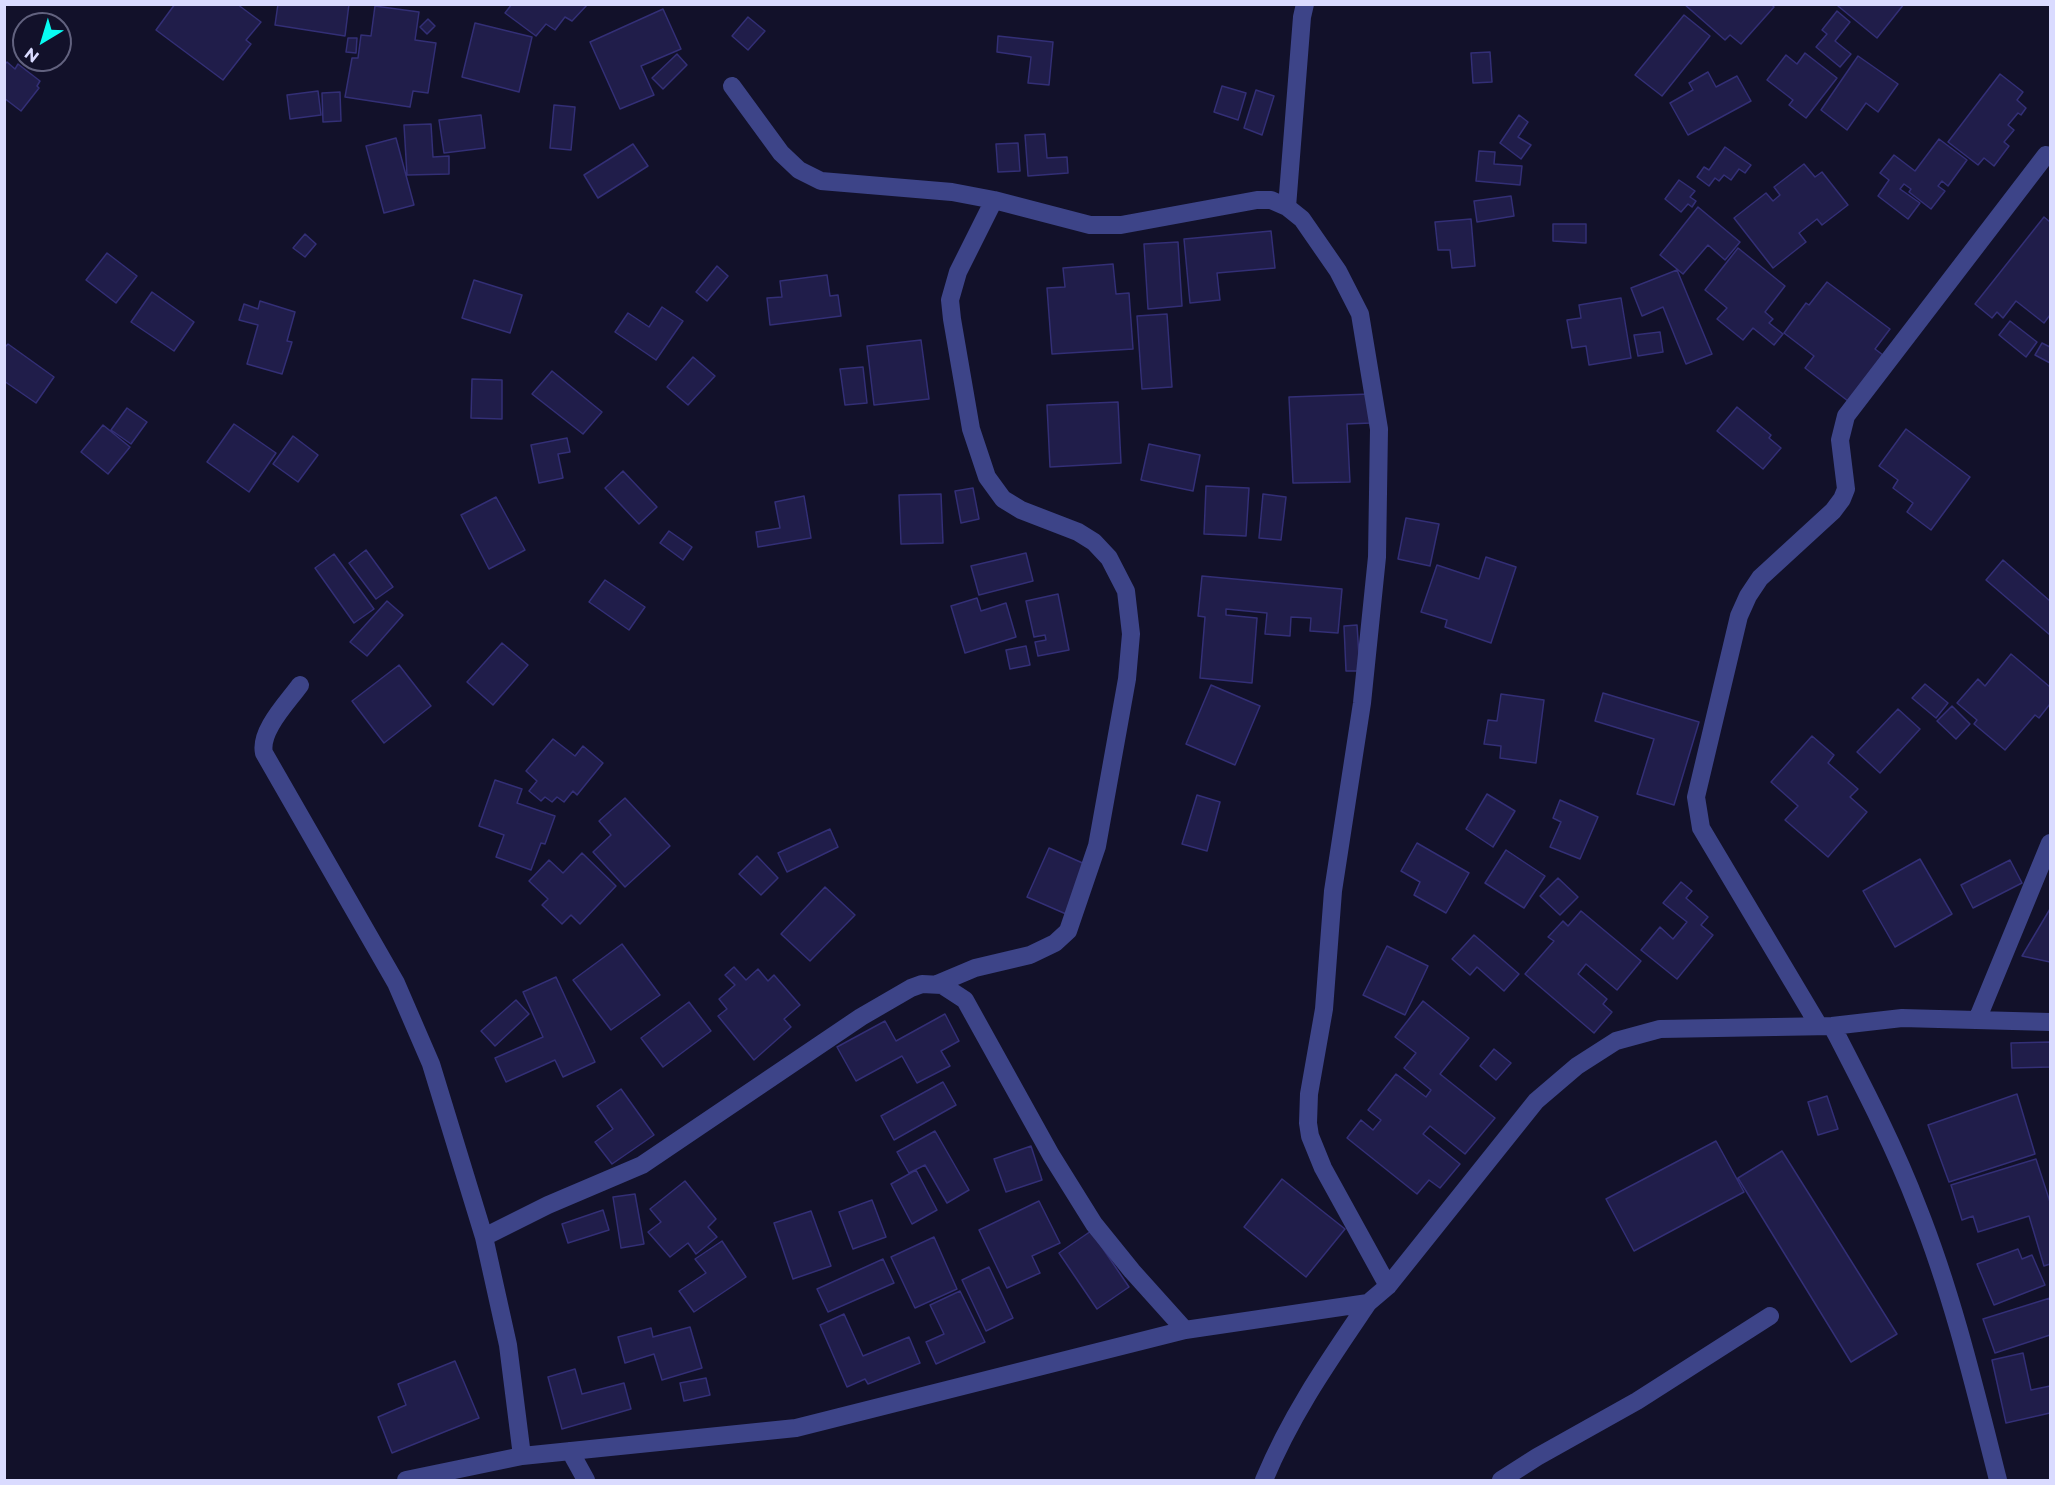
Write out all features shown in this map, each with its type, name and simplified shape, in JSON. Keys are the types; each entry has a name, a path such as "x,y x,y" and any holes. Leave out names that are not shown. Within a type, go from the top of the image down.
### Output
{"street":[{"path":"1287,207 1302,17 1305,4"},
{"path":"732,86 781,153 799,170 814,179 952,192 994,200 1090,225 1122,225 1257,200 1271,200 1287,207 1302,219 1338,271 1360,314 1379,429 1377,557 1362,703 1333,891 1324,1009 1310,1094 1308,1123 1310,1136 1323,1168 1388,1286"},
{"path":"1998,1480 1947,1289 1919,1209 1883,1125 1826,1026 1701,828 1696,797 1739,616 1748,596 1760,578 1842,500 1846,489 1840,440 1846,416 2046,155"},
{"path":"937,984 975,968 1030,955 1055,943 1068,932 1097,846 1127,679 1131,634 1126,591 1109,558 1094,542 1078,532 1020,510 1003,499 987,477 971,429 950,300 953,284 994,200"},
{"path":"300,685 266,733 264,753 396,983 431,1064 484,1237 508,1345 522,1456"},
{"path":"1977,1020 2050,843"},
{"path":"484,1237 548,1205 642,1165 861,1017 911,988 922,984 937,984 948,987 965,1000 1051,1155 1094,1224 1185,1330"},
{"path":"1264,1480 1277,1448 1310,1389 1368,1303 1388,1286 1536,1101 1577,1066 1616,1041 1660,1029 1826,1026 1902,1018 2050,1022"},
{"path":"406,1480 522,1456 796,1428 1185,1330 1368,1303"},
{"path":"1502,1480 1537,1457 1637,1401 1770,1316"},
{"path":"570,1451 586,1480"}],"building":[{"path":"175,4 237,4 261,22 246,40 251,44 223,80 156,30"},
{"path":"278,4 349,4 345,36 275,25"},
{"path":"512,4 588,4 572,21 565,17 555,30 546,24 536,36 505,13"},
{"path":"1684,4 1771,4 1774,7 1741,44 1730,35 1725,40"},
{"path":"1839,4 1904,4 1877,38 1838,6"},
{"path":"375,6 419,12 415,40 436,43 428,93 413,91 410,107 345,97 352,58 358,58 361,35 371,36"},
{"path":"663,9 681,49 641,66 654,95 620,109 590,42"},
{"path":"1837,11 1850,22 1835,41 1851,54 1840,67 1816,47 1827,34 1822,30"},
{"path":"1684,15 1710,36 1662,96 1635,75"},
{"path":"748,17 765,31 748,50 732,36"},
{"path":"428,19 435,26 427,34 420,27"},
{"path":"475,23 532,37 519,92 462,77"},
{"path":"998,36 1053,42 1049,85 1028,83 1031,57 997,52"},
{"path":"348,38 357,38 356,53 346,52"},
{"path":"1490,52 1492,82 1473,83 1471,53"},
{"path":"1805,53 1837,78 1806,118 1789,105 1793,100 1767,80 1786,55 1797,64"},
{"path":"677,54 687,65 663,89 652,78"},
{"path":"1858,56 1898,84 1878,112 1866,103 1847,130 1821,110"},
{"path":"7,62 12,66 12,72 28,72 40,81 37,86 39,88 21,111 4,98 4,65"},
{"path":"1708,72 1716,87 1737,76 1751,101 1688,135 1670,103 1693,90 1689,83"},
{"path":"2000,74 2023,92 2017,100 2026,108 2021,115 2018,113 2008,125 2014,130 2004,142 2009,146 1994,166 1984,158 1978,165 1948,142"},
{"path":"1222,86 1246,93 1238,120 1214,112"},
{"path":"1256,90 1274,96 1262,135 1244,128"},
{"path":"318,91 321,115 290,119 287,95"},
{"path":"340,92 341,121 323,122 322,93"},
{"path":"554,105 575,107 571,150 550,148"},
{"path":"481,115 485,148 444,153 439,120"},
{"path":"1519,115 1528,122 1518,137 1531,145 1521,159 1500,143"},
{"path":"431,124 433,157 449,156 449,174 407,175 404,125"},
{"path":"1045,134 1047,158 1067,157 1068,173 1028,176 1025,135"},
{"path":"396,138 414,205 384,213 366,146"},
{"path":"1939,139 1967,160 1948,186 1942,181 1938,186 1945,191 1931,209 1909,192 1911,189 1904,184 1900,189 1920,203 1908,219 1878,196 1889,180 1880,173 1894,155 1915,171"},
{"path":"1018,143 1020,171 998,172 996,144"},
{"path":"633,144 648,166 598,198 584,175"},
{"path":"1725,147 1751,165 1745,173 1739,169 1731,180 1724,175 1719,181 1715,178 1709,186 1697,177 1704,167 1709,170"},
{"path":"1479,151 1495,152 1494,164 1522,166 1520,185 1476,181"},
{"path":"1804,164 1815,177 1822,172 1848,205 1822,225 1817,219 1799,233 1806,242 1773,268 1734,218 1766,193 1773,201 1780,195 1774,187"},
{"path":"1679,180 1695,191 1690,197 1696,201 1692,207 1688,204 1681,212 1665,199"},
{"path":"1511,196 1514,216 1477,222 1474,201"},
{"path":"1698,207 1740,242 1725,260 1708,245 1683,274 1660,255"},
{"path":"2044,217 2050,222 2050,315 2044,323 2016,301 2003,318 1997,312 1992,318 1975,304"},
{"path":"1471,219 1475,266 1452,268 1450,250 1438,250 1435,222"},
{"path":"1553,224 1586,224 1586,243 1553,241"},
{"path":"1271,231 1275,268 1217,273 1220,300 1190,303 1184,239"},
{"path":"305,234 316,244 305,257 293,248"},
{"path":"1178,242 1182,306 1148,309 1144,244"},
{"path":"1738,248 1785,286 1765,312 1773,319 1769,323 1783,334 1774,345 1753,328 1743,340 1717,319 1727,308 1705,290"},
{"path":"107,253 137,276 116,303 86,280"},
{"path":"1113,264 1116,294 1129,293 1133,349 1052,354 1047,288 1065,287 1063,268"},
{"path":"717,266 728,276 707,301 696,292"},
{"path":"1677,270 1712,354 1686,364 1663,307 1642,316 1631,288"},
{"path":"827,275 830,296 838,295 841,316 770,325 767,298 782,297 780,281"},
{"path":"474,280 522,295 510,333 462,318"},
{"path":"1827,282 1890,329 1875,349 1883,355 1848,401 1805,368 1814,356 1784,333 1806,303 1809,305"},
{"path":"152,292 194,322 174,351 131,322"},
{"path":"1621,298 1631,358 1589,365 1586,346 1572,348 1567,320 1581,318 1579,305"},
{"path":"260,301 295,312 287,341 292,342 282,374 247,364 258,325 239,320 244,304 258,309"},
{"path":"662,307 683,321 656,360 615,332 628,313 649,327"},
{"path":"1167,314 1172,387 1142,389 1137,316"},
{"path":"2010,321 2037,342 2026,357 1999,335"},
{"path":"1660,332 1663,352 1638,356 1634,335"},
{"path":"921,340 929,399 874,405 867,346"},
{"path":"2042,343 2050,347 2050,363 2035,355"},
{"path":"8,344 54,377 36,403 4,381 4,348"},
{"path":"693,357 715,376 688,405 667,387"},
{"path":"863,367 867,403 845,405 840,369"},
{"path":"552,371 602,412 583,434 532,394"},
{"path":"472,379 502,380 502,419 471,418"},
{"path":"1370,394 1371,423 1347,424 1350,482 1293,483 1289,397"},
{"path":"1118,402 1121,463 1050,467 1047,405"},
{"path":"1737,407 1771,435 1769,438 1781,448 1763,469 1717,431"},
{"path":"127,408 147,422 131,444 111,430"},
{"path":"234,424 276,453 249,492 207,462"},
{"path":"103,425 130,447 108,474 81,452"},
{"path":"1906,429 1970,477 1931,530 1907,512 1913,503 1893,488 1898,480 1879,466"},
{"path":"293,436 318,455 298,482 273,464"},
{"path":"567,438 570,452 558,454 563,478 539,483 531,445"},
{"path":"1149,444 1200,455 1193,491 1141,480"},
{"path":"623,471 657,507 639,524 605,488"},
{"path":"1206,486 1249,488 1246,536 1204,534"},
{"path":"973,488 979,519 961,523 955,491"},
{"path":"941,494 943,543 901,544 899,495"},
{"path":"1263,494 1286,497 1281,540 1259,538"},
{"path":"804,496 811,538 758,547 756,532 780,528 775,502"},
{"path":"496,497 525,550 489,569 461,515"},
{"path":"1406,518 1439,524 1430,566 1398,559"},
{"path":"669,531 692,547 683,560 660,543"},
{"path":"366,550 393,587 376,599 349,563"},
{"path":"1026,553 1033,581 979,595 971,566"},
{"path":"334,554 374,609 354,623 315,568"},
{"path":"1486,557 1516,567 1491,643 1445,627 1447,620 1421,612 1437,565 1479,579"},
{"path":"2003,560 2050,601 2050,635 1986,580"},
{"path":"1202,576 1342,589 1338,633 1310,631 1311,618 1291,617 1290,636 1265,634 1267,613 1226,609 1226,615 1257,618 1252,683 1200,678 1205,617 1198,616"},
{"path":"605,580 645,607 629,630 589,602"},
{"path":"1058,594 1069,650 1038,656 1035,642 1046,640 1045,635 1034,637 1026,601"},
{"path":"977,598 981,611 1006,603 1016,637 965,653 951,606"},
{"path":"387,601 403,615 367,656 350,642"},
{"path":"1357,625 1360,671 1346,671 1344,626"},
{"path":"502,643 528,665 493,705 467,682"},
{"path":"1026,646 1030,665 1010,669 1006,650"},
{"path":"2011,654 2050,687 2050,704 2039,718 2035,715 2005,750 1974,724 1977,720 1957,703 1978,679 1985,686"},
{"path":"399,665 431,706 384,743 352,701"},
{"path":"1925,684 1948,703 1936,718 1912,698"},
{"path":"1211,685 1260,706 1235,765 1186,744"},
{"path":"1603,693 1699,722 1674,805 1637,794 1654,739 1595,721"},
{"path":"1501,694 1544,700 1536,763 1500,758 1501,746 1484,744 1488,720 1497,721"},
{"path":"1952,706 1970,724 1956,739 1937,721"},
{"path":"1898,709 1920,729 1880,773 1857,752"},
{"path":"1812,736 1834,755 1828,763 1858,789 1850,797 1867,812 1828,857 1785,820 1798,806 1771,782"},
{"path":"553,739 575,756 583,746 603,763 577,795 573,791 564,802 557,797 552,802 545,797 541,801 529,791 537,781 526,771"},
{"path":"495,780 522,789 517,803 555,816 545,844 541,843 531,870 496,857 504,835 479,826"},
{"path":"1487,794 1515,811 1493,847 1466,829"},
{"path":"1197,795 1220,802 1207,851 1182,844"},
{"path":"625,798 670,846 625,887 593,852 611,835 599,821"},
{"path":"1560,800 1598,817 1580,859 1550,847 1561,822 1553,818"},
{"path":"830,829 838,847 787,872 778,853"},
{"path":"1417,843 1469,873 1446,913 1414,895 1420,882 1401,871"},
{"path":"1049,848 1087,865 1066,914 1027,897"},
{"path":"1506,850 1545,876 1524,908 1485,883"},
{"path":"582,853 616,886 580,924 571,915 562,924 542,905 548,899 529,881 549,860 563,873"},
{"path":"757,856 778,878 761,895 739,874"},
{"path":"1920,859 1952,914 1895,947 1863,891"},
{"path":"2010,860 2022,883 1973,908 1961,885"},
{"path":"1558,878 1578,897 1560,915 1540,896"},
{"path":"1681,882 1692,891 1686,898 1708,917 1701,925 1713,935 1677,979 1641,950 1660,927 1673,939 1687,922 1663,903"},
{"path":"825,887 855,915 810,961 781,934"},
{"path":"2050,909 2050,962 2022,956"},
{"path":"1581,911 1641,961 1617,990 1586,964 1578,974 1607,999 1603,1004 1612,1012 1594,1033 1525,974 1554,941 1548,937 1563,921 1568,926"},
{"path":"1474,935 1519,974 1504,991 1477,967 1470,975 1452,959"},
{"path":"622,944 660,995 611,1030 573,980"},
{"path":"1387,946 1428,966 1405,1015 1363,995"},
{"path":"734,967 746,980 758,969 768,981 774,975 800,1005 784,1019 791,1027 754,1060 718,1016 727,1009 719,999 735,985 725,975"},
{"path":"556,977 595,1062 563,1077 555,1060 506,1082 495,1058 543,1037 523,992"},
{"path":"516,1000 529,1014 495,1046 481,1031"},
{"path":"1423,1001 1469,1038 1440,1074 1495,1118 1465,1154 1430,1126 1423,1134 1460,1164 1440,1188 1429,1180 1417,1194 1347,1138 1361,1120 1373,1130 1381,1120 1368,1110 1396,1074 1426,1097 1431,1090 1404,1068 1416,1053 1395,1037"},
{"path":"689,1002 711,1031 663,1067 641,1038"},
{"path":"945,1014 959,1041 941,1051 950,1066 917,1083 902,1056 856,1081 837,1047 885,1021 896,1041"},
{"path":"2050,1042 2050,1067 2012,1068 2011,1043"},
{"path":"1494,1049 1511,1063 1496,1080 1480,1066"},
{"path":"943,1082 956,1105 894,1140 881,1116"},
{"path":"621,1089 654,1135 612,1164 595,1142 613,1129 597,1106"},
{"path":"2017,1094 2035,1154 1949,1182 1928,1125"},
{"path":"1827,1096 1838,1129 1818,1135 1808,1102"},
{"path":"935,1131 969,1190 947,1203 925,1165 909,1173 897,1152"},
{"path":"1716,1141 1744,1192 1634,1251 1606,1199"},
{"path":"1031,1146 1042,1180 1006,1192 994,1159"},
{"path":"1782,1151 1897,1334 1851,1362 1738,1178"},
{"path":"2036,1159 2050,1202 2050,1264 2044,1266 2029,1216 1978,1232 1973,1216 1962,1220 1951,1185"},
{"path":"916,1170 937,1210 912,1224 891,1184"},
{"path":"1282,1179 1345,1229 1306,1277 1244,1227"},
{"path":"685,1181 716,1219 708,1227 717,1237 696,1254 688,1243 670,1257 648,1232 661,1222 650,1209"},
{"path":"635,1194 644,1244 621,1248 613,1197"},
{"path":"872,1200 886,1237 853,1249 839,1212"},
{"path":"1039,1201 1060,1243 1032,1256 1040,1273 1007,1288 979,1230"},
{"path":"603,1210 609,1230 568,1243 562,1224"},
{"path":"811,1211 831,1266 793,1279 774,1223"},
{"path":"1091,1231 1129,1287 1097,1309 1059,1253"},
{"path":"934,1237 957,1289 915,1308 891,1257"},
{"path":"722,1241 746,1277 694,1312 679,1291 706,1273 695,1259"},
{"path":"2018,1249 2022,1259 2032,1255 2045,1285 1994,1305 1977,1264"},
{"path":"883,1259 894,1283 828,1312 817,1289"},
{"path":"989,1267 1013,1318 986,1331 962,1280"},
{"path":"960,1291 985,1342 936,1364 926,1342 944,1334 930,1305"},
{"path":"2050,1298 2050,1335 1995,1353 1983,1319"},
{"path":"844,1314 863,1356 909,1337 920,1363 868,1384 865,1379 847,1387 820,1325"},
{"path":"690,1327 702,1368 662,1380 654,1354 625,1363 618,1337 651,1328 653,1337"},
{"path":"2023,1353 2031,1390 2050,1386 2050,1413 2006,1423 1992,1360"},
{"path":"455,1361 479,1418 392,1453 378,1417 406,1405 398,1384"},
{"path":"575,1369 582,1394 624,1383 631,1409 562,1429 548,1377"},
{"path":"706,1378 710,1395 684,1401 680,1383"}]}
